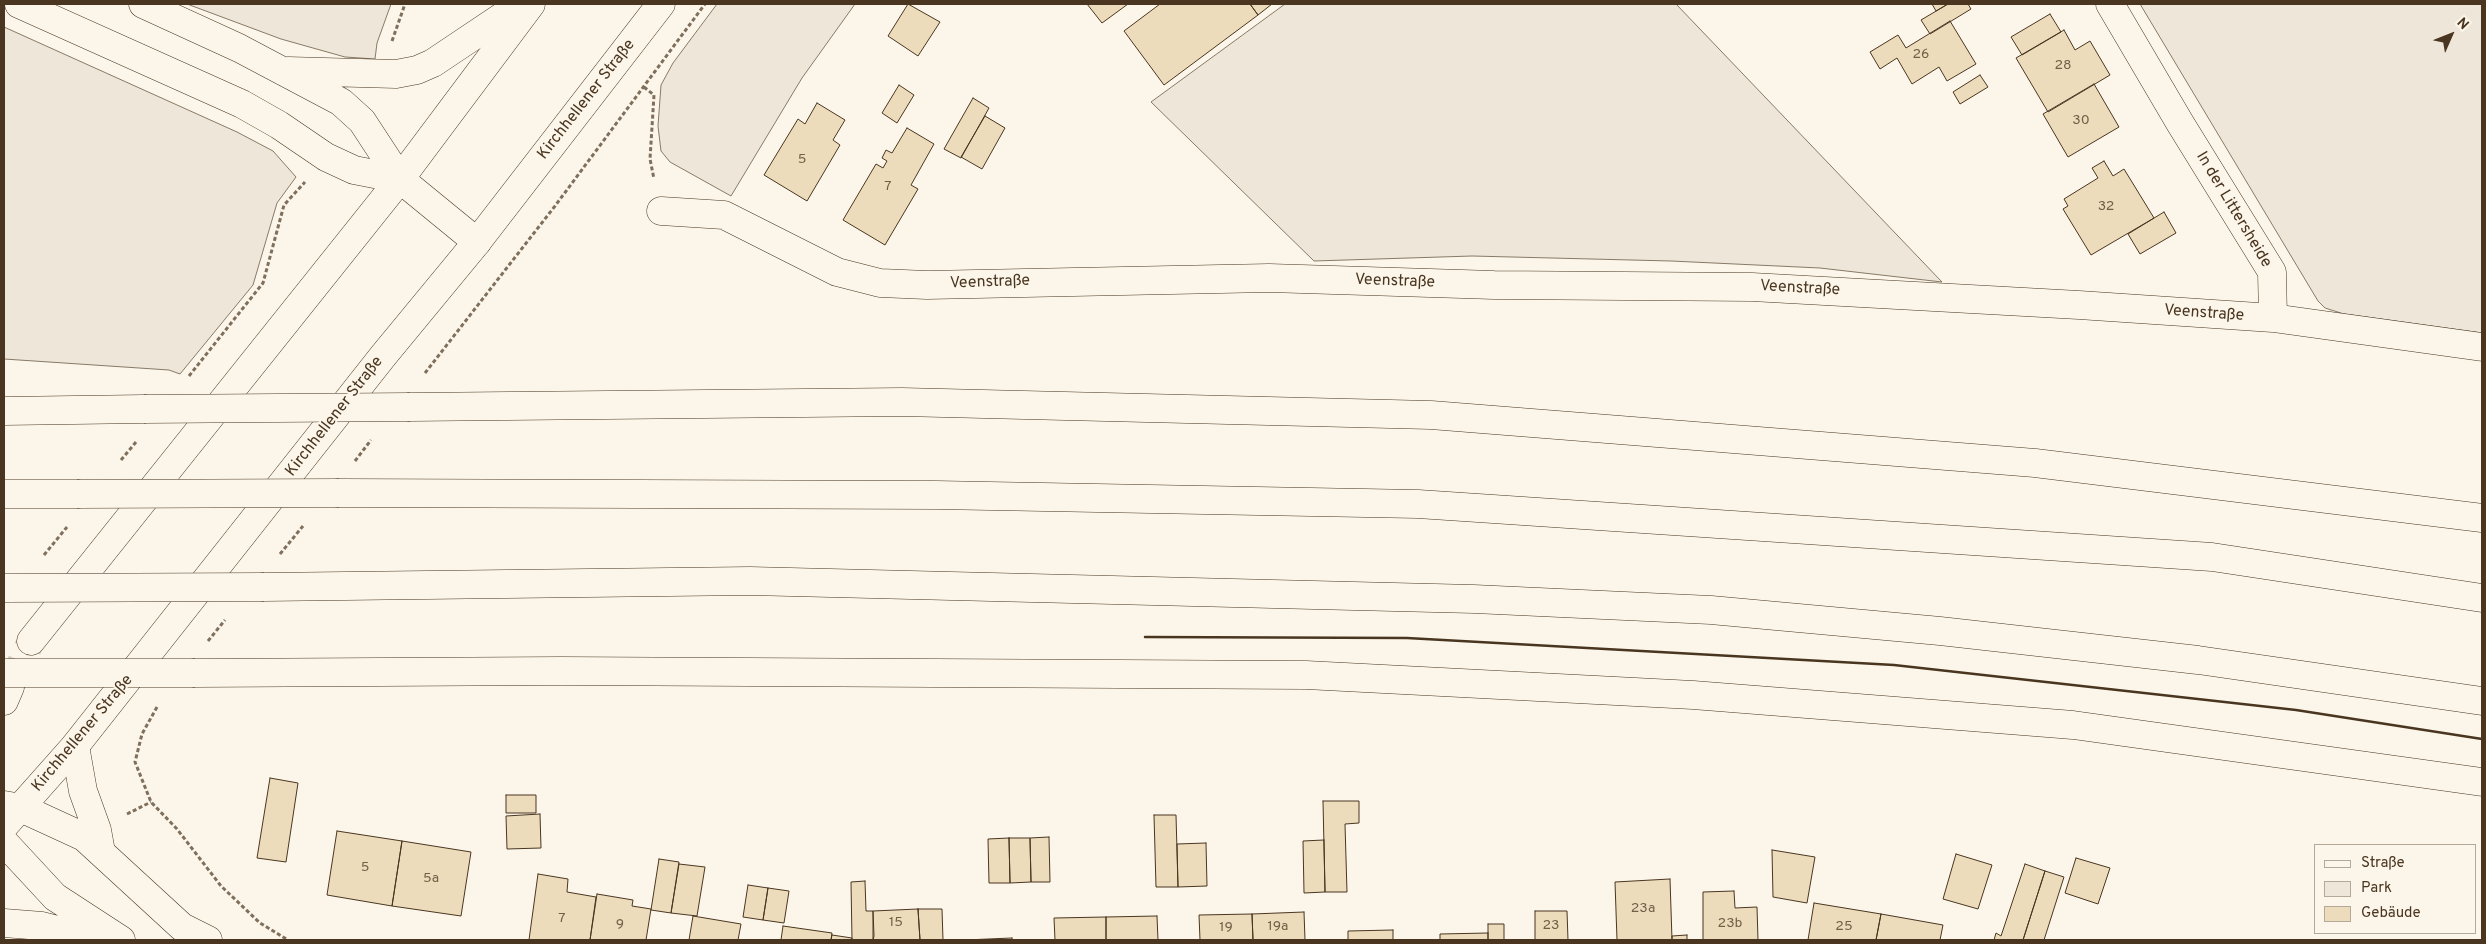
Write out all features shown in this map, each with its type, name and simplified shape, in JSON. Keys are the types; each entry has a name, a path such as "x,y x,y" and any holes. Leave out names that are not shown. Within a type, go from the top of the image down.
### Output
{"main road":[{"path":"20,4 242,104 279,125 326,156 354,170 400,179"},
{"path":"143,4 239,48 341,102 362,120 400,179 477,242"},
{"path":"282,71 396,74 416,70 433,63 521,4"},
{"path":"31,641 400,179 531,4"},
{"name":"Kirchhellener Straße","path":"9,813 75,746 382,356 477,242 661,4"},
{"name":"In der Littersheide","path":"2110,4 2180,123 2272,272 2273,318"},
{"name":"Veenstraße","path":"661,211 724,215 837,272 880,283 927,285 1269,278 1494,285 1752,287 2069,304 2273,318"},
{"path":"2273,318 2482,347"},
{"path":"4,411 902,402 1431,415 2035,463 2482,518"},
{"path":"4,494 936,495 1418,504 2212,557 2482,598"},
{"path":"2331,498 2482,526"},
{"path":"4,588 750,581 1474,599 1711,610 1940,631 2198,660 2482,701"},
{"path":"6,688 195,673 562,671 1306,676 1693,695 2073,725 2482,782"},
{"path":"75,746 83,791 97,830 102,852"},
{"path":"9,813 84,837 182,927 208,940"},
{"path":"4,842 55,897 121,940"},
{"path":"4,923 42,926 96,940"}],"path":[{"path":"396,74 389,51 405,4"},
{"path":"644,87 654,95 650,159 661,211"},
{"path":"183,383 263,283 284,205 326,156"},
{"path":"115,467 140,437"},
{"path":"41,558 72,521"},
{"path":"151,802 177,829 221,886 260,923 288,940"}],"green space":[{"path":"187,4 391,4 377,43 375,59 345,57 281,39"},
{"path":"717,4 855,4 802,78 731,196 670,162 661,151 658,126 661,85 673,63"},
{"path":"1285,4 1676,4 1942,282 1820,268 1671,261 1472,256 1314,261 1151,102"},
{"path":"2140,4 2482,4 2482,333 2344,314 2325,308 2318,301"},
{"path":"4,27 237,132 273,151 296,177 277,203 253,285 180,374 169,370 4,359"}],"building":[{"path":"908,4 940,22 918,56 888,36"},
{"path":"1087,4 1128,4 1102,23"},
{"path":"1160,4 1250,4 1258,15 1164,85 1124,31"},
{"path":"1250,4 1272,4 1258,15"},
{"path":"1932,4 1948,4 1936,11"},
{"path":"1948,4 1968,4 1971,9 1930,34 1921,20"},
{"path":"2050,14 2061,32 2022,55 2011,37"},
{"path":"1950,21 1976,64 1947,81 1939,67 1912,84 1897,58 1880,69 1870,52 1898,35 1906,48"},
{"path":"2064,30 2075,50 2090,41 2110,75 2048,112 2016,58"},
{"path":"1980,75 1988,87 1960,104 1953,92"},
{"path":"2094,84 2119,127 2068,157 2043,114"},
{"path":"899,85 914,95 897,123 882,113"},
{"path":"973,98 989,108 961,158 944,149"},
{"path":"817,103 845,120 833,140 840,145 807,201 764,175 798,119 805,124"},
{"path":"985,116 1005,128 982,169 961,157"},
{"path":"907,128 934,144 911,185 918,189 885,245 843,220 876,164 883,168 887,161 882,158 886,150 892,153"},
{"path":"2104,161 2113,176 2124,169 2154,218 2091,255 2063,209 2068,206 2064,199 2098,178 2092,168"},
{"path":"2164,212 2176,233 2140,254 2128,234"},
{"path":"270,778 298,783 286,862 257,858"},
{"path":"506,795 536,795 536,813 506,813"},
{"path":"1323,801 1359,801 1359,823 1345,824 1347,892 1325,892"},
{"path":"540,814 541,848 507,849 506,816"},
{"path":"1154,815 1176,815 1178,887 1156,887"},
{"path":"337,831 402,841 392,906 327,895"},
{"path":"1049,837 1050,882 1031,882 1030,838"},
{"path":"1009,838 1010,883 989,883 988,839"},
{"path":"1009,838 1030,838 1031,882 1010,883"},
{"path":"1324,840 1325,892 1304,893 1303,841"},
{"path":"402,841 471,852 461,916 392,906"},
{"path":"1206,843 1207,886 1178,887 1177,844"},
{"path":"1772,850 1815,857 1807,903 1773,897"},
{"path":"1956,854 1992,865 1978,909 1943,899"},
{"path":"2076,858 2110,868 2098,904 2065,893"},
{"path":"659,859 679,862 671,913 651,910"},
{"path":"679,864 705,867 697,916 671,913"},
{"path":"2025,864 2045,871 2023,940 1994,940 1996,933 2001,936"},
{"path":"2045,871 2064,877 2044,940 2023,940"},
{"path":"538,874 568,879 567,892 596,897 590,940 529,940"},
{"path":"1670,879 1672,940 1617,940 1615,882"},
{"path":"865,881 866,911 873,911 874,936 873,940 852,940 851,882"},
{"path":"748,885 768,888 763,920 743,917"},
{"path":"768,888 789,891 784,923 763,920"},
{"path":"1734,891 1735,908 1757,907 1758,940 1703,940 1703,892"},
{"path":"597,894 633,900 632,906 651,909 646,940 590,940"},
{"path":"1814,903 1881,914 1876,940 1808,940"},
{"path":"918,909 942,909 943,940 920,940"},
{"path":"918,909 920,940 873,940 873,911"},
{"path":"1535,911 1567,911 1568,940 1535,940"},
{"path":"1304,912 1305,940 1253,940 1252,914"},
{"path":"1252,914 1253,940 1200,940 1199,915"},
{"path":"1881,914 1943,925 1940,940 1876,940"},
{"path":"693,916 741,924 738,940 689,940"},
{"path":"1157,916 1158,940 1106,940 1106,917"},
{"path":"1106,917 1106,940 1055,940 1054,918"},
{"path":"1488,924 1504,924 1504,940 1488,940"},
{"path":"783,926 832,933 831,940 781,940"},
{"path":"1393,930 1393,940 1348,940 1348,931"},
{"path":"1488,933 1488,940 1440,940 1440,934"},
{"path":"832,935 852,938 852,940 831,940"},
{"path":"1687,935 1687,940 1672,940 1672,936"},
{"path":"1012,938 1012,940 965,940"}],"tunnel":[{"path":"10,687 31,641"}],"wall":[{"path":"1145,637 1407,638 1894,665 2296,710 2482,739"}]}
